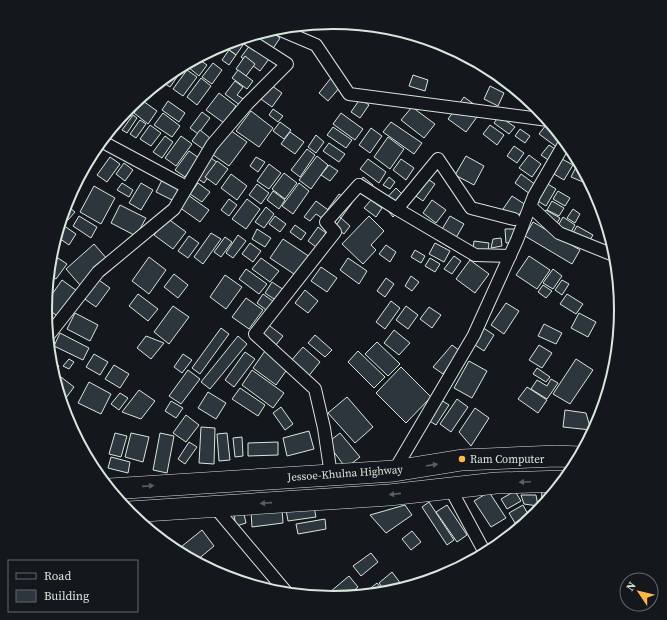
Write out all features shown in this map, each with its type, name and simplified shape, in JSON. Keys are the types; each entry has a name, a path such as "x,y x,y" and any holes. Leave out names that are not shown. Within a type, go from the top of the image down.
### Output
{"highway":[{"name":"Jessoe-Khulna Highway","path":"117,489 394,470 462,460 542,456 573,457"},
{"path":"138,511 389,495 496,483 556,481"}],"street":[{"path":"287,33 316,45 349,94 539,119"},
{"path":"53,329 98,272 174,209 212,145 247,104 287,64 252,42"},
{"path":"107,144 181,184"},
{"path":"394,470 474,335 510,256 530,206 562,147"},
{"path":"397,209 438,158 471,208 514,219"},
{"path":"331,475 324,428 315,389 255,334 335,232 326,222 359,185 475,255 510,256"},
{"path":"530,206 559,233 609,253"},
{"path":"450,488 482,548"},
{"path":"214,506 281,586"}],"building":[{"path":"276,35 280,38 272,50 257,40"},
{"path":"244,44 236,55 228,49"},
{"path":"250,45 269,59 260,71 241,57"},
{"path":"229,50 236,55 229,65 222,60"},
{"path":"245,56 255,64 246,76 236,69"},
{"path":"202,62 207,65 199,76 190,69"},
{"path":"213,63 222,70 212,84 202,77"},
{"path":"187,70 197,77 183,96 173,89"},
{"path":"238,70 253,81 247,89 232,78"},
{"path":"178,75 170,87 166,84"},
{"path":"413,75 428,80 425,91 409,86"},
{"path":"201,78 211,86 197,105 187,97"},
{"path":"331,78 341,86 328,101 319,93"},
{"path":"235,81 243,87 237,95 245,100 241,106 225,94"},
{"path":"268,83 282,93 272,107 258,97"},
{"path":"490,86 504,93 498,106 484,99"},
{"path":"219,93 236,106 224,123 206,110"},
{"path":"464,97 482,110 466,132 448,119"},
{"path":"360,99 369,105 360,118 351,112"},
{"path":"168,101 185,113 179,122 162,110"},
{"path":"145,102 157,111 148,124 134,113"},
{"path":"412,107 435,124 424,138 401,120"},
{"path":"273,109 283,116 278,122 269,115"},
{"path":"251,111 273,128 259,147 236,131"},
{"path":"202,112 210,118 198,134 190,128"},
{"path":"163,113 180,126 172,137 154,125"},
{"path":"341,113 363,129 355,140 333,124"},
{"path":"133,115 137,118 127,133 122,130"},
{"path":"499,116 515,127 509,134 494,123"},
{"path":"140,120 146,124 136,138 130,134"},
{"path":"280,122 291,130 284,139 273,131"},
{"path":"391,122 422,143 414,154 383,132"},
{"path":"150,125 161,133 151,146 140,139"},
{"path":"490,125 504,135 497,145 483,134"},
{"path":"545,126 561,145 558,148 539,134"},
{"path":"333,127 352,140 346,148 327,135"},
{"path":"227,128 247,142 229,166 209,152"},
{"path":"371,128 382,136 370,153 359,145"},
{"path":"520,129 530,136 525,143 515,136"},
{"path":"200,130 210,138 203,149 192,141"},
{"path":"290,132 304,142 295,154 281,144"},
{"path":"316,135 324,142 316,153 308,147"},
{"path":"165,136 173,142 162,158 153,152"},
{"path":"181,136 192,144 176,166 165,158"},
{"path":"388,137 404,149 390,169 374,157"},
{"path":"329,143 345,154 339,162 323,151"},
{"path":"549,145 558,151 551,162 541,155"},
{"path":"514,146 524,153 517,163 507,156"},
{"path":"307,149 315,155 300,177 291,170"},
{"path":"189,151 199,158 185,177 175,170"},
{"path":"529,155 541,164 532,177 519,168"},
{"path":"317,156 328,165 311,189 299,180"},
{"path":"466,156 484,166 474,185 455,175"},
{"path":"110,157 120,164 107,182 97,175"},
{"path":"256,157 265,162 258,172 250,166"},
{"path":"211,158 218,163 204,183 197,178"},
{"path":"368,159 386,172 379,183 360,169"},
{"path":"401,159 414,168 406,180 393,170"},
{"path":"562,159 573,165 564,180 554,174"},
{"path":"217,161 228,169 216,185 205,177"},
{"path":"124,163 133,170 125,181 116,174"},
{"path":"269,164 281,173 269,189 257,181"},
{"path":"329,165 338,171 330,181 321,175"},
{"path":"576,168 583,181 583,182 571,177"},
{"path":"284,173 297,183 285,199 272,189"},
{"path":"231,174 247,186 237,200 221,188"},
{"path":"521,174 536,185 530,194 515,183"},
{"path":"363,177 373,185 367,193 357,186"},
{"path":"389,177 395,182 390,189 383,185"},
{"path":"425,177 435,184 423,201 413,194"},
{"path":"162,180 180,190 174,201 156,192"},
{"path":"122,183 133,190 129,197 117,190"},
{"path":"141,183 153,190 141,210 129,203"},
{"path":"198,183 210,192 202,202 190,194"},
{"path":"299,183 309,191 293,214 282,206"},
{"path":"546,183 556,189 546,206 536,200"},
{"path":"257,184 269,193 261,204 249,195"},
{"path":"94,186 115,198 101,224 80,212"},
{"path":"396,188 409,201 393,217 382,203"},
{"path":"273,191 285,200 279,209 267,200"},
{"path":"558,191 570,198 565,206 553,199"},
{"path":"339,194 352,203 341,218 328,209"},
{"path":"188,195 209,210 200,222 179,207"},
{"path":"512,196 526,205 516,219 503,209"},
{"path":"229,199 237,205 229,216 221,210"},
{"path":"247,199 260,209 246,229 232,219"},
{"path":"371,200 382,208 376,217 364,208"},
{"path":"432,200 446,210 436,223 423,213"},
{"path":"316,201 331,212 325,220 316,214 310,221 304,217"},
{"path":"552,201 564,208 559,216 547,210"},
{"path":"120,205 146,218 136,236 111,223"},
{"path":"266,207 274,214 264,228 255,222"},
{"path":"71,209 75,212 67,219"},
{"path":"573,209 580,214 575,223 567,218"},
{"path":"546,210 560,218 553,230 539,222"},
{"path":"79,216 97,227 91,238 73,226"},
{"path":"275,216 286,224 280,232 269,224"},
{"path":"369,216 384,231 371,245 376,250 363,264 342,244"},
{"path":"450,216 464,224 450,248 436,239"},
{"path":"563,217 575,225 567,239 555,231"},
{"path":"167,218 186,232 173,249 154,235"},
{"path":"341,218 350,226 344,234 335,227"},
{"path":"533,222 580,250 572,264 525,236"},
{"path":"295,225 306,233 301,240 290,232"},
{"path":"65,226 76,234 69,245 61,240"},
{"path":"577,226 593,235 586,247 570,238"},
{"path":"318,227 326,233 316,247 308,241"},
{"path":"257,229 271,238 265,247 252,239"},
{"path":"505,229 518,229 514,242 506,243"},
{"path":"211,233 221,239 203,264 194,257"},
{"path":"238,235 246,241 233,258 226,253"},
{"path":"189,236 199,243 188,258 178,251"},
{"path":"225,237 232,242 221,257 214,252"},
{"path":"501,238 502,246 491,248 493,239"},
{"path":"283,239 310,257 297,276 270,258"},
{"path":"474,241 489,243 488,251 473,249"},
{"path":"250,243 261,251 253,262 242,254"},
{"path":"435,243 450,251 444,262 429,254"},
{"path":"94,244 108,260 80,285 66,269"},
{"path":"386,245 396,252 390,262 379,254"},
{"path":"415,250 425,256 421,263 411,257"},
{"path":"454,256 461,261 452,274 444,269"},
{"path":"529,256 550,270 537,289 516,275"},
{"path":"149,257 166,270 149,294 132,281"},
{"path":"58,258 67,264 56,279 54,278"},
{"path":"261,258 279,271 270,282 252,269"},
{"path":"348,258 367,271 359,284 340,270"},
{"path":"430,258 440,264 435,272 425,266"},
{"path":"470,260 489,274 475,293 456,279"},
{"path":"321,267 337,278 327,292 311,281"},
{"path":"246,269 267,284 259,294 239,279"},
{"path":"553,269 562,276 553,289 543,283"},
{"path":"174,274 188,285 178,298 164,287"},
{"path":"225,275 242,287 226,309 210,297"},
{"path":"411,276 419,282 412,291 405,286"},
{"path":"96,278 110,288 96,307 82,297"},
{"path":"386,278 394,284 385,297 377,291"},
{"path":"62,280 77,291 59,317 52,312 53,293"},
{"path":"562,280 569,284 562,295 555,290"},
{"path":"272,282 284,290 277,301 265,293"},
{"path":"543,285 552,291 546,298 538,292"},
{"path":"305,290 318,301 308,313 295,303"},
{"path":"138,294 158,309 148,321 129,306"},
{"path":"263,294 277,304 270,313 257,303"},
{"path":"567,294 583,304 576,314 560,304"},
{"path":"246,298 263,310 249,329 232,317"},
{"path":"391,301 400,308 385,329 376,322"},
{"path":"506,303 519,311 504,334 491,325"},
{"path":"173,306 189,317 169,344 154,332"},
{"path":"406,306 418,315 408,329 396,320"},
{"path":"429,307 441,315 432,328 420,319"},
{"path":"75,313 98,325 90,341 67,329"},
{"path":"579,313 596,322 588,337 571,328"},
{"path":"266,323 283,336 276,345 259,333"},
{"path":"544,324 562,333 556,344 538,336"},
{"path":"482,327 494,335 484,351 472,343"},
{"path":"221,328 229,334 200,374 192,368"},
{"path":"394,330 410,343 399,355 384,343"},
{"path":"60,333 89,348 83,360 55,346"},
{"path":"315,335 332,350 325,357 308,343"},
{"path":"146,336 164,343 151,359 137,348"},
{"path":"238,336 247,344 210,389 201,382"},
{"path":"377,342 400,364 388,376 365,354"},
{"path":"452,345 460,351 443,374 433,367"},
{"path":"539,345 552,353 542,368 529,360"},
{"path":"303,347 320,362 307,378 290,362"},
{"path":"265,351 288,368 276,385 253,368"},
{"path":"358,351 385,377 374,388 348,362"},
{"path":"245,352 255,359 234,387 225,380"},
{"path":"94,354 108,362 100,375 86,367"},
{"path":"183,354 192,360 182,373 174,367"},
{"path":"69,359 74,362 69,369 63,366"},
{"path":"576,359 593,370 570,404 553,394"},
{"path":"469,361 487,371 472,398 454,388"},
{"path":"114,365 129,374 120,388 105,379"},
{"path":"401,367 431,397 406,423 376,393"},
{"path":"537,368 550,377 546,382 533,374"},
{"path":"188,370 200,379 181,404 169,396"},
{"path":"252,370 284,393 273,408 242,385"},
{"path":"61,377 74,387 66,398 62,383"},
{"path":"551,379 558,383 547,399 531,389 537,380 547,386"},
{"path":"89,382 111,394 101,414 78,403"},
{"path":"527,387 547,400 538,413 518,399"},
{"path":"240,388 265,405 258,416 232,399"},
{"path":"139,390 155,401 141,419 122,412"},
{"path":"208,392 226,403 216,419 198,408"},
{"path":"120,393 128,398 119,410 111,404"},
{"path":"347,397 373,427 355,443 328,413"},
{"path":"457,399 468,407 451,432 440,424"},
{"path":"441,400 449,405 436,425 428,420"},
{"path":"171,401 183,408 176,418 165,411"},
{"path":"281,407 293,424 285,430 273,413"},
{"path":"475,408 489,418 471,446 459,432"},
{"path":"565,410 586,413 590,426 588,430 563,427"},
{"path":"186,415 199,425 186,442 173,433"},
{"path":"201,427 215,428 214,464 199,463"},
{"path":"309,431 314,449 287,456 283,438"},
{"path":"115,433 127,436 121,457 109,454"},
{"path":"131,433 149,437 143,462 125,457"},
{"path":"160,433 174,436 167,473 153,470"},
{"path":"227,433 230,460 219,461 217,434"},
{"path":"340,433 360,457 346,468 327,443"},
{"path":"242,437 243,456 235,457 233,438"},
{"path":"189,442 197,447 185,464 178,459"},
{"path":"278,442 278,455 248,456 248,443"},
{"path":"111,457 130,462 128,473 108,468"},
{"path":"542,490 548,491 545,495 541,499"},
{"path":"515,491 521,501 507,509 501,499"},
{"path":"489,492 506,518 491,527 474,501"},
{"path":"521,495 536,495 537,503 535,506 524,504"},
{"path":"429,502 454,540 447,545 422,507"},
{"path":"405,505 412,515 386,533 370,515"},
{"path":"447,505 467,535 457,542 436,512"},
{"path":"523,505 527,513 515,523 509,513"},
{"path":"314,507 316,517 288,521 286,510"},
{"path":"282,508 283,523 252,527 251,511"},
{"path":"244,514 246,523 236,526 234,516"},
{"path":"325,519 326,529 298,534 296,524"},
{"path":"202,530 214,546 201,557 182,547"},
{"path":"412,531 421,542 411,550 402,539"},
{"path":"371,553 378,562 361,576 353,566"},
{"path":"392,572 400,583 382,587 379,583"},
{"path":"349,576 358,587 355,590 331,591"},
{"path":"377,583 380,587 370,589"}],"place":[{"name":"Ram Computer","path":"462,459"}]}
